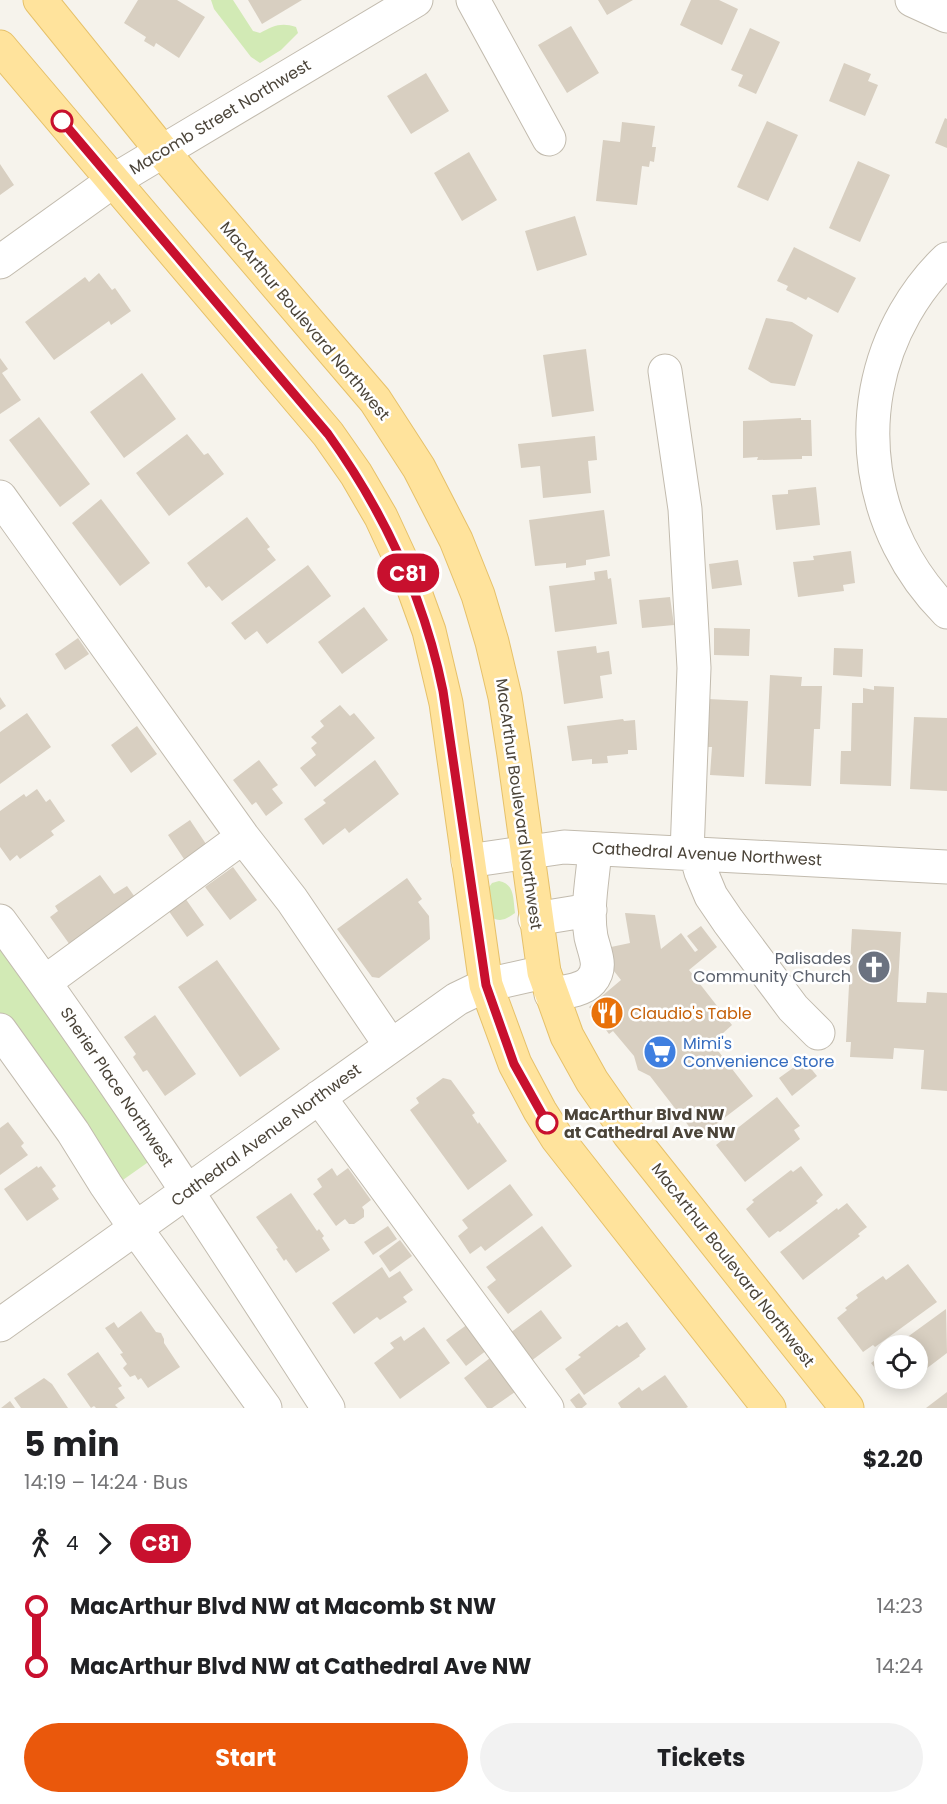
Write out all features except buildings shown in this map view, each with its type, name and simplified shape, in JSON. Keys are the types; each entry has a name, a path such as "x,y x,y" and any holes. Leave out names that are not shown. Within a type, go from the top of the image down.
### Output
{"main road":[{"name":"MacArthur Boulevard Northwest","path":"40,0 162,151 375,400 405,444 432,491 456,540 478,595 492,642 505,697 529,852 535,920 547,983 577,1055 629,1134 847,1408"},
{"path":"0,47 328,434 356,474 381,517 412,584 435,655 446,703 486,985 514,1064 553,1131 769,1408"}],"street":[{"name":"Macomb Street Northwest","path":"0,261 113,181 416,0"},
{"path":"473,0 549,139"},
{"path":"912,0 947,16"},
{"path":"947,259 911,304 888,350 874,400 872,442 882,505 898,544 920,581 947,612"},
{"path":"665,371 685,509 694,668 692,854 711,896 728,921 793,1008 818,1033"},
{"path":"0,497 243,837 292,900 391,1046"},
{"path":"45,982 243,837"},
{"name":"Cathedral Avenue Northwest","path":"468,861 564,847 947,867"},
{"path":"535,920 590,910 596,849"},
{"name":"Cathedral Avenue Northwest","path":"0,1325 457,999 486,985 547,983 582,987 589,983 598,971 591,935 590,910"},
{"name":"Sherier Place Northwest","path":"0,921 45,982 188,1191 328,1408"},
{"path":"1,1033 73,1132 106,1185 265,1408"},
{"path":"319,1097 547,1408"}],"green space":[{"path":"211,0 233,0 253,31 260,33 273,27 286,25 296,27 298,33 281,50 260,63 251,57 214,9"},
{"path":"499,881 511,889 515,913 499,920 489,916 487,890 492,883"},
{"path":"0,941 154,1158 120,1182 0,1013"}],"bus line":[{"name":"C81","path":"62,121 328,434 363,485 392,539 408,573 429,631 446,703 479,950 486,985 514,1064 547,1123"}],"place":[{"name":"Palisades Community Church","path":"874,967"},
{"name":"Claudio's Table","path":"607,1013"},
{"name":"Mimi's Convenience Store","path":"660,1052"},
{"name":"MacArthur Blvd NW at Cathedral Ave NW","path":"547,1123"}]}
